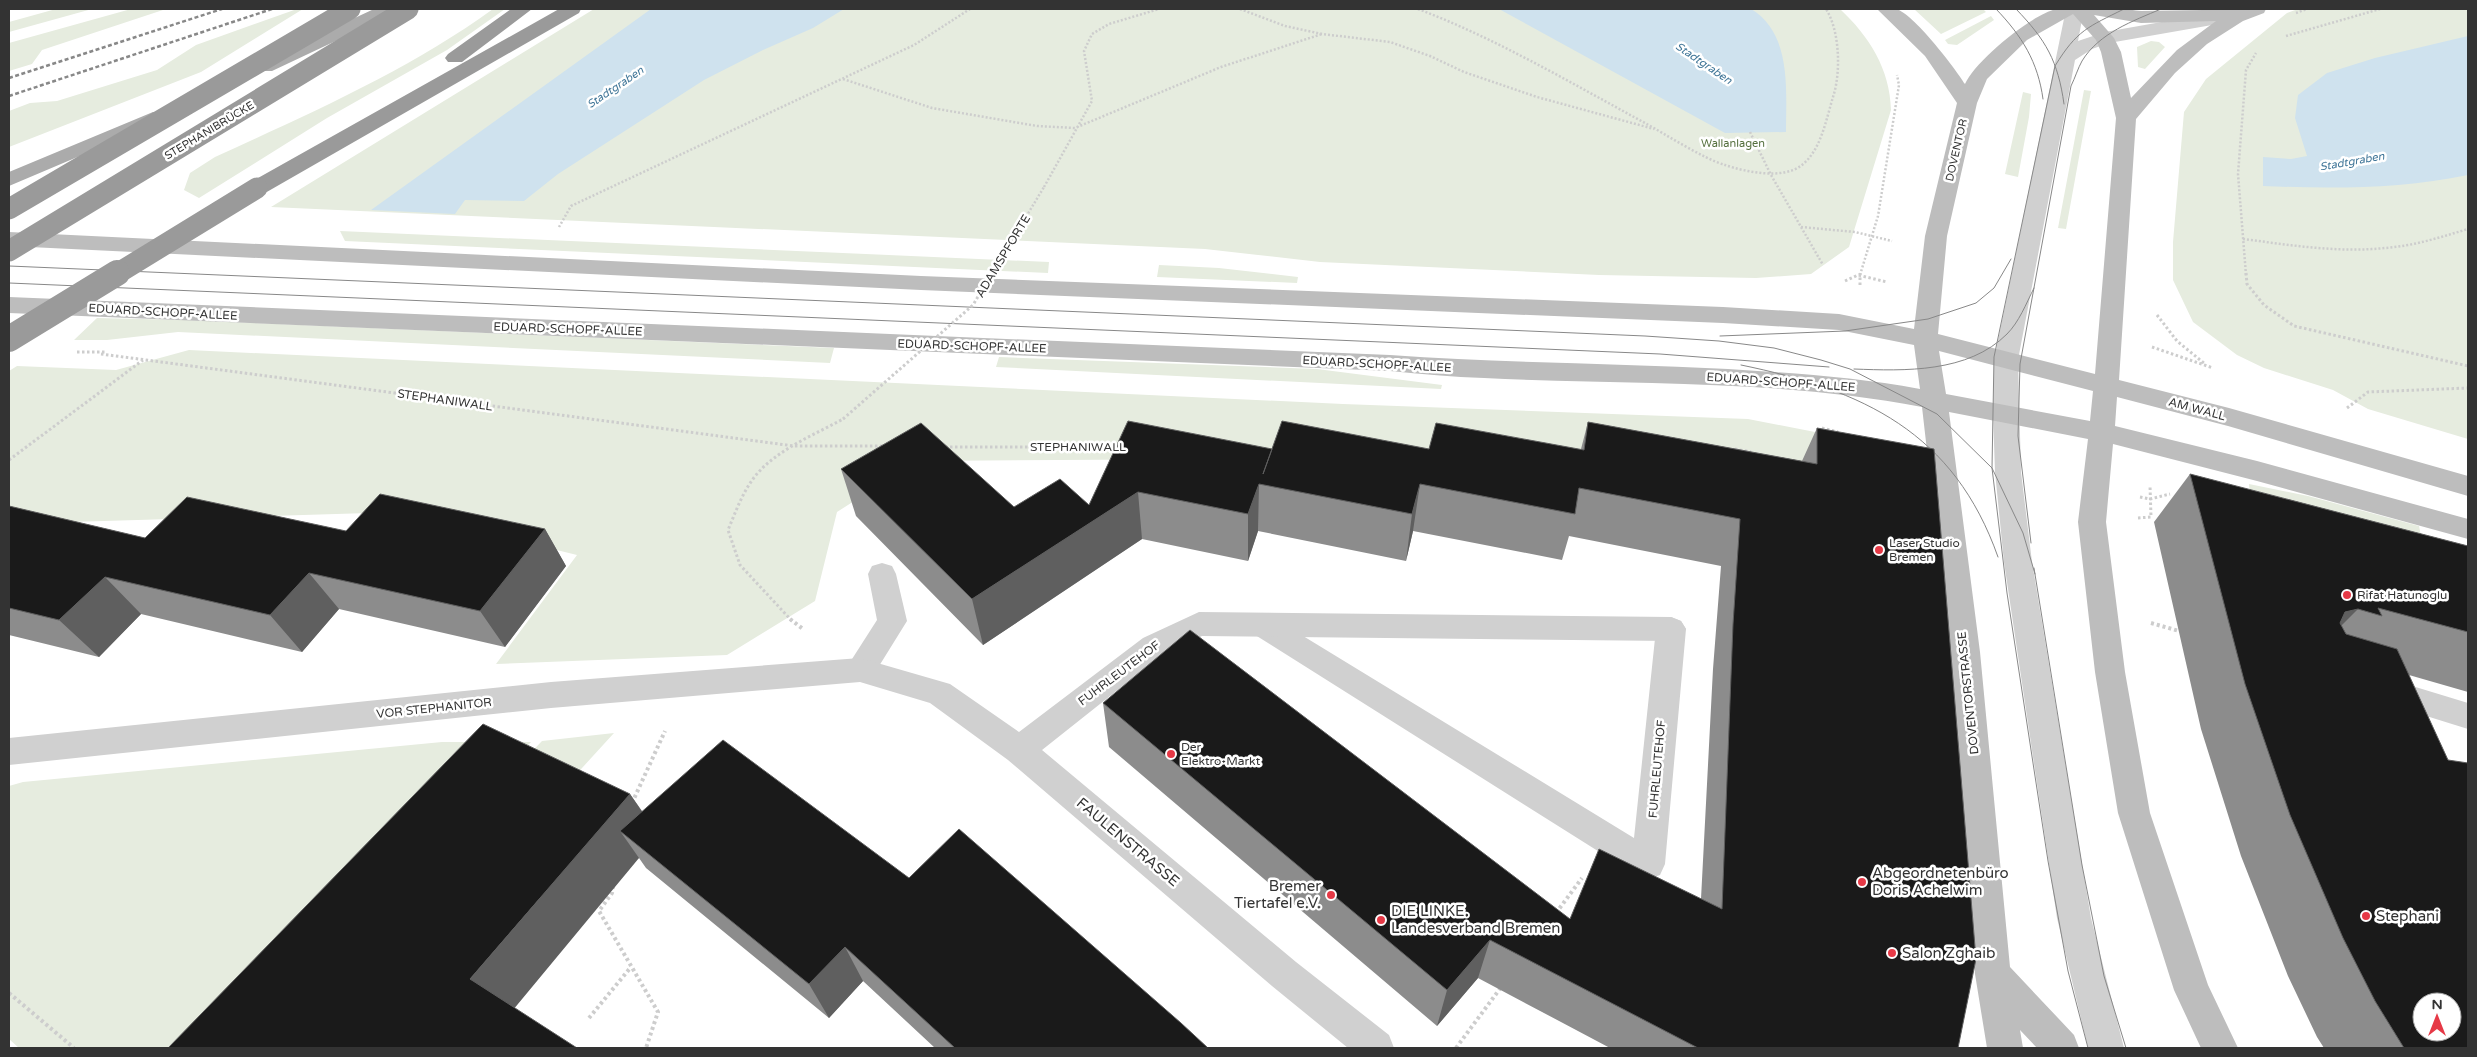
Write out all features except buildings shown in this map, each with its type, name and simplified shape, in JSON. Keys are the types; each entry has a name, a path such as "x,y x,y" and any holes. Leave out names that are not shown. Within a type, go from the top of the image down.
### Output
{"highway":[{"path":"9,209 350,9"},
{"name":"STEPHANIBRÜCKE","path":"9,251 408,9"},
{"path":"257,188 449,62 523,9"},
{"path":"9,339 257,188 572,9"}],"main road":[{"path":"9,180 196,99 388,9"},
{"path":"1886,9 1905,23 1926,45 1951,75 1967,103"},
{"name":"DOVENTOR","path":"1925,339 1933,252 1967,103 1978,77 2003,51 2034,27 2070,9"},
{"path":"2077,9 2105,38 2111,52 2126,118 2118,258 2092,522 2110,672 2134,813 2192,990 2220,1048"},
{"path":"2094,9 2141,17 2194,17 2251,11"},
{"path":"2126,118 2156,80 2200,40 2251,11"},
{"path":"9,240 922,283 1722,315 1839,322 1925,339"},
{"name":"EDUARD-SCHOPF-ALLEE","path":"9,305 1390,363 1484,370 1675,375 1819,384 1935,399"},
{"name":"AM WALL","path":"1925,339 2229,418 2468,486"},
{"name":"DOVENTORSTRASSE","path":"1925,339 1935,399 1965,652 1993,974 2005,1048"},
{"path":"1935,399 2100,432 2257,470 2468,529"},
{"path":"1993,974 2061,1048"}],"street":[{"path":"2077,9 2006,360 2006,414 2010,502 2035,672 2074,918 2106,1048"},
{"path":"2066,57 2085,45 2105,38 2251,11"},
{"path":"860,670 892,621 882,574"},
{"name":"FUHRLEUTEHOF","path":"1019,750 1152,646 1199,624 1671,629 1648,864 1262,625"},
{"name":"VOR STEPHANITOR","path":"9,752 686,682 860,670"},
{"name":"FAULENSTRASSE","path":"860,670 939,693 1019,750 1284,974 1376,1048"},
{"path":"2357,683 2468,716"}],"path":[{"path":"556,231 571,206 914,44 970,9"},
{"name":"ADAMSPFORTE","path":"794,446 843,419 973,305 1044,187 1075,128 1092,101 1084,51 1092,34 1109,24 1159,9"},
{"path":"1240,9 1285,26 1322,34 1390,42 1430,56 1464,72 1537,97 1660,131"},
{"path":"1418,9 1456,24 1724,165 1770,174 1801,166 1816,149 1836,88 1837,50 1832,18 1826,9"},
{"path":"2285,36 2380,9"},
{"path":"843,79 932,108 1037,126 1075,128 1221,67 1322,34"},
{"path":"2260,47 2246,70 2238,174 2247,284 2264,305 2294,326 2468,366"},
{"path":"1858,275 1874,237 1899,85 1895,67"},
{"path":"1750,132 1770,174 1823,265"},
{"path":"1801,226 1855,232"},
{"path":"2243,239 2310,248 2375,249 2438,238 2468,229"},
{"path":"2151,347 2207,366 2177,341 2156,313"},
{"name":"STEPHANIWALL","path":"96,353 794,446 894,446"},
{"path":"9,460 143,360"},
{"path":"2346,408 2368,392 2468,388"},
{"path":"794,446 762,469 743,497 728,530 740,565 791,620 860,670"},
{"name":"STEPHANIWALL","path":"944,447 1123,447"},
{"path":"1730,450 1758,453"},
{"path":"2150,499 2174,494"},
{"path":"630,807 686,682"},
{"path":"1552,918 1609,840"},
{"path":"614,883 612,893 599,911 658,1012 646,1048"},
{"path":"589,1018 632,966"},
{"path":"1456,1048 1507,980"},
{"path":"9,992 74,1048"}],"green space":[{"path":"56,9 92,9 9,32 9,22"},
{"path":"131,9 166,9 42,50 32,64 9,71 9,43"},
{"path":"297,9 303,9 201,72 9,147 9,111 30,103 57,101 157,70 196,45"},
{"path":"493,9 505,9 447,50 327,118 199,198 184,190 190,173 215,157 358,90 427,52"},
{"name":"Wallanlagen","path":"594,9 1840,9 1860,30 1876,54 1887,81 1891,110 1849,247 1811,274 1756,278 1599,275 1320,262 1205,249 271,207"},
{"path":"1914,9 1983,9 1986,12 1941,34"},
{"path":"2298,9 2468,9 2468,439 2368,409 2333,390 2264,368 2237,355 2193,322 2173,280 2173,242 2184,112 2206,79 2287,13"},
{"path":"1991,16 1994,20 1957,45 1948,44 1945,40"},
{"path":"2151,41 2159,42 2165,47 2145,69 2138,67 2137,47"},
{"path":"2084,90 2091,91 2066,229 2058,228"},
{"path":"2023,92 2031,94 2029,117 2018,177 2005,174"},
{"path":"340,231 1049,262 1048,273 345,241"},
{"path":"1159,265 1219,268 1298,277 1297,283 1157,277"},
{"path":"97,318 185,320 834,348 830,363 178,332 107,340 74,340"},
{"path":"189,350 1343,404 1748,419 1815,432 1822,473 1515,457 917,461 837,512 815,601 727,655 496,664 577,555 402,512 36,523 9,547 9,371 17,366 116,370"},
{"path":"999,357 1317,369 1442,385 1441,389 996,367"},
{"path":"2249,484 2308,496 2419,526 2422,541 2250,496"},
{"path":"614,733 561,791 516,768 542,741"},
{"path":"442,742 531,742 250,1048 19,1048 9,1039 9,786 23,782"}],"water":[{"name":"Stadtgraben","path":"651,9 844,9 813,28 763,50 704,80 558,174 524,201 465,200 455,214 371,210"},
{"name":"Stadtgraben","path":"1499,9 1751,9 1764,19 1774,33 1780,48 1786,81 1786,132 1725,133"},
{"name":"Stadtgraben","path":"2468,36 2468,175 2417,183 2366,187 2263,186 2263,157 2291,159 2307,156 2295,118 2298,95 2327,73 2375,58"}],"tram line":[{"path":"1996,9 2014,29 2033,61 2043,99"},
{"path":"2016,9 2043,41 2055,66"},
{"path":"2055,66 2070,44 2084,31 2124,9"},
{"path":"2034,288 2071,86 2082,61 2089,51 2107,35 2161,9"},
{"path":"1997,342 2055,66"},
{"path":"2055,66 2064,104"},
{"path":"1720,336 1845,331 1928,319 1976,303 1994,288 2011,259"},
{"path":"9,266 1645,336 1719,341 1774,348 1850,369 1937,414 1992,468"},
{"path":"9,283 1660,354 1829,367"},
{"path":"1997,342 2015,324 2034,288"},
{"path":"2031,543 2018,436 2020,364 2034,288"},
{"path":"1854,369 1894,370 1935,367 1955,363 1974,356 1997,342"},
{"path":"1992,468 1994,357 1997,342"},
{"path":"1741,365 1785,375 1826,388 1864,404 1899,424 1930,448 1956,478 1979,514 1998,557"},
{"path":"1992,468 2023,533 2035,574"},
{"path":"1992,468 2007,593 2048,861 2068,971 2088,1048"},
{"path":"2034,568 2035,574"},
{"path":"2035,574 2082,865 2104,976 2126,1048"}],"railway":[{"path":"9,78 222,9"},
{"path":"9,96 272,9"}],"place":[{"name":"Laser Studio Bremen","path":"1879,550"},
{"name":"Rifat Hatunoglu","path":"2347,595"},
{"name":"Der Elektro-Markt","path":"1171,754"},
{"name":"Abgeordnetenbüro Doris Achelwim","path":"1862,882"},
{"name":"Bremer Tiertafel e.V.","path":"1331,895"},
{"name":"Stephani","path":"2366,916"},
{"name":"DIE LINKE. Landesverband Bremen","path":"1381,920"},
{"name":"Salon Zghaib","path":"1892,953"}]}
